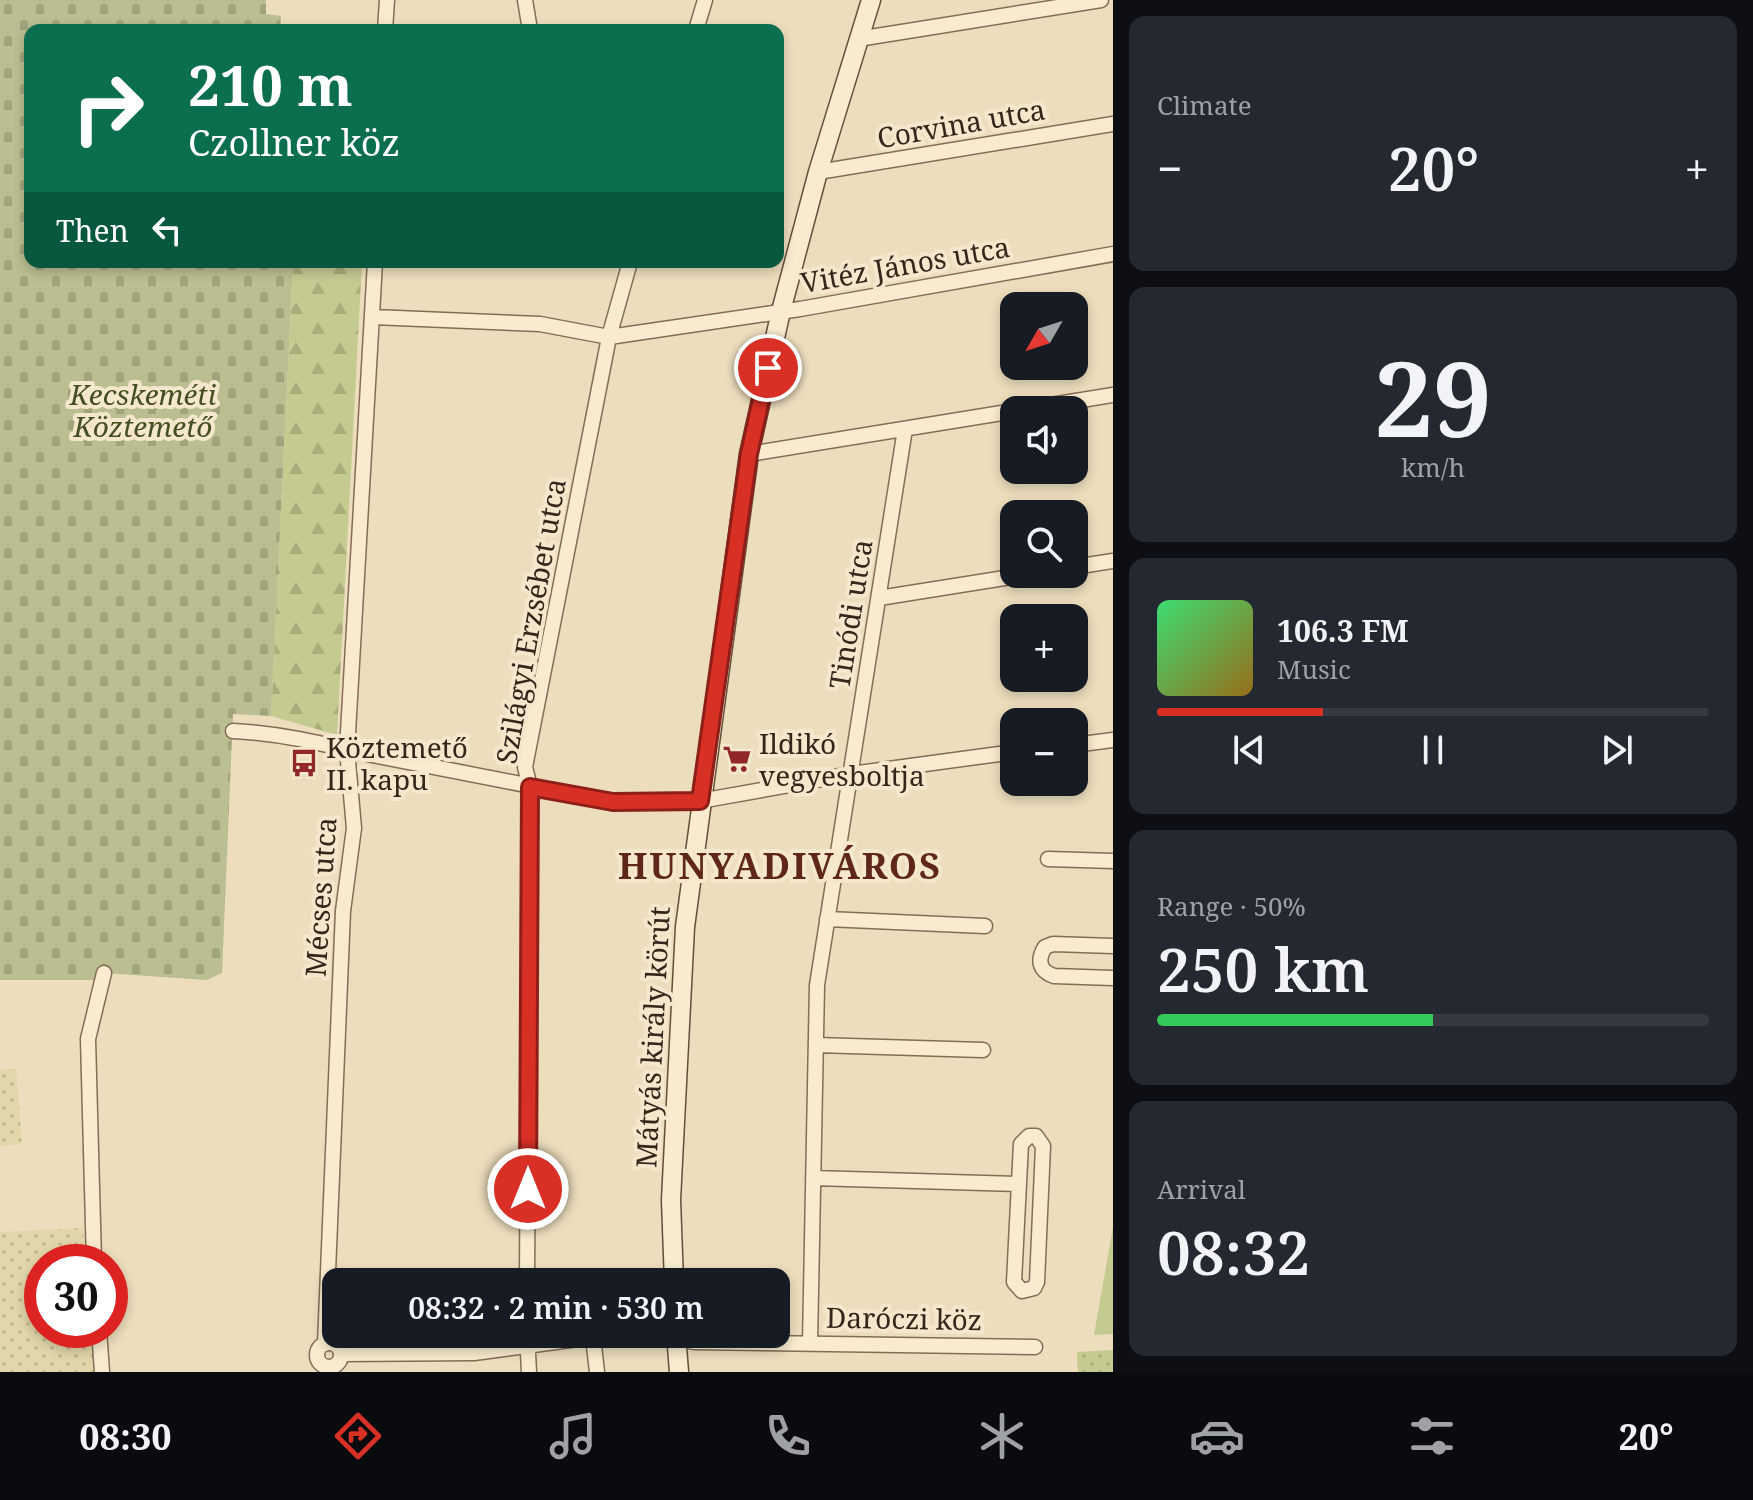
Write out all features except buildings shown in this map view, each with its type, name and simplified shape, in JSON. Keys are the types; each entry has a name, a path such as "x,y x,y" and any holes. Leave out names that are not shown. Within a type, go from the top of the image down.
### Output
{"street":[{"path":"385,24 387,0"},
{"path":"525,0 529,24"},
{"path":"698,24 705,0"},
{"name":"Mátyás király körút","path":"673,1268 671,1200 685,927 749,454 781,311 818,172 871,0"},
{"path":"858,39 1101,0"},
{"name":"Corvina utca","path":"818,172 1113,124"},
{"name":"Vitéz János utca","path":"373,317 540,324 609,337 1113,254"},
{"name":"Mécses utca","path":"342,1354 338,1346 325,1344 343,911 354,828 347,750 375,268"},
{"name":"Szilágyi Erzsébet utca","path":"527,1268 530,787 525,767 609,337 628,268"},
{"path":"1088,399 1113,395"},
{"path":"749,454 1000,413"},
{"name":"Tinódi utca","path":"810,1343 817,985 905,429"},
{"path":"1088,565 1113,561"},
{"path":"879,598 1000,579"},
{"path":"233,731 276,733 347,750 613,802 700,801 851,774 1000,757"},
{"path":"1088,743 1113,740"},
{"path":"1048,859 1113,861"},
{"path":"827,919 985,926"},
{"path":"1113,946 1053,944 1045,947 1040,955 1040,967 1054,976 1113,978"},
{"path":"94,1244 88,1039 104,973"},
{"path":"816,1045 983,1050"},
{"name":"Daróczi köz","path":"1029,1136 1036,1136 1043,1146 1037,1282 1028,1291 1017,1288 1014,1282 1019,1184 1021,1144 1029,1136"},
{"path":"813,1178 1019,1184"},
{"name":"Daróczi köz","path":"790,1343 1035,1347"},
{"path":"100,1348 102,1372"},
{"name":"Daróczi köz","path":"342,1354 474,1353 493,1348"},
{"path":"528,1348 529,1372"},
{"path":"594,1348 597,1372"},
{"path":"677,1348 679,1372"}],"shaded area":[{"path":"16,1069 22,1144 0,1146 0,1070"},
{"path":"83,1228 84,1244 24,1244 24,1348 94,1348 96,1372 0,1372 0,1232"}],"green space":[{"name":"Kecskeméti Köztemető","path":"0,0 266,0 266,14 281,16 280,24 24,24 24,268 293,268 271,716 233,714 222,973 207,980 104,973 98,980 0,980"},
{"path":"293,268 362,268 337,735 271,716"},
{"path":"1113,1227 1113,1334 1094,1335"},
{"path":"1113,1350 1113,1372 1078,1372 1077,1352"}],"place":[{"name":"Ildikó vegyesboltja","path":"737,759"},
{"name":"Köztemető II. kapu","path":"304,763"}],"district":[{"name":"HUNYADIVÁROS","path":"780,865"}],"route":[{"path":"528,1189 530,787 613,802 700,801 749,454 768,368"}]}
